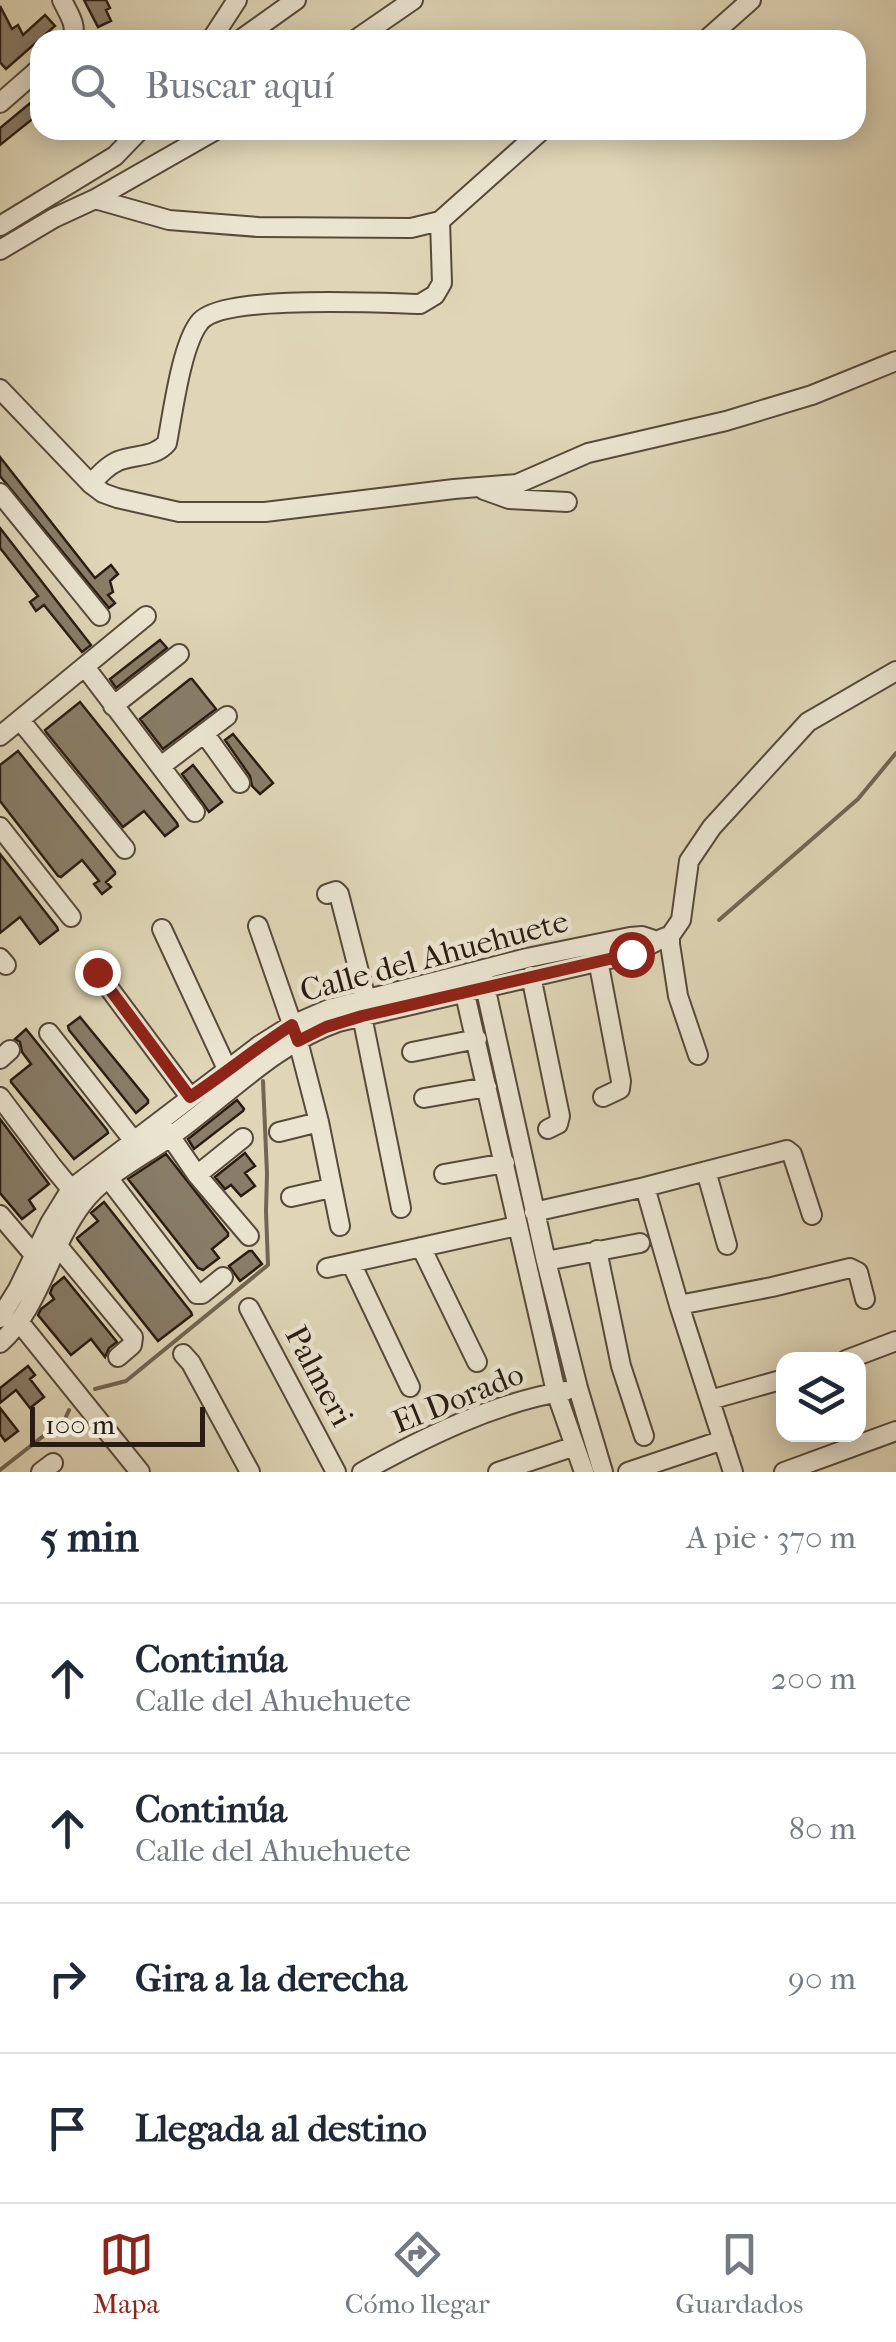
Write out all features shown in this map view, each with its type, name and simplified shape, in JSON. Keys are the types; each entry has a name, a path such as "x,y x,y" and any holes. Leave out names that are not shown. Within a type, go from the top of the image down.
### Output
{"street":[{"path":"62,0 74,30"},
{"path":"218,30 238,0"},
{"path":"254,30 296,0"},
{"path":"370,30 412,0"},
{"path":"717,30 750,0"},
{"path":"2,97 30,76"},
{"path":"0,226 115,156 131,140"},
{"path":"139,140 141,172"},
{"path":"0,250 198,140"},
{"path":"95,199 170,220 258,227 410,228 440,221 531,140"},
{"path":"91,484 102,471 119,461 159,451 166,443 187,351 199,322 211,312 283,302 420,304 435,295 442,283 440,221"},
{"path":"0,390 103,493 178,512 265,512 517,484 588,453 726,421 812,395 896,360"},
{"path":"480,488 509,498 567,502"},
{"path":"0,494 100,616"},
{"path":"0,736 146,616"},
{"path":"114,706 179,654"},
{"path":"85,667 195,812"},
{"path":"698,1055 662,938 680,920 689,861 712,827 808,722 896,671"},
{"path":"161,766 228,716"},
{"path":"20,720 126,849"},
{"path":"204,734 240,783"},
{"path":"0,827 71,917"},
{"path":"342,895 402,1208"},
{"path":"258,926 296,1033 340,1226"},
{"path":"162,929 228,1071"},
{"name":"Calle del Ahuehuete","path":"484,979 531,976 643,950 662,938"},
{"name":"Calle del Ahuehuete","path":"0,1318 71,1188 133,1140 165,1129 190,1097 260,1045 326,1027 364,1008 484,979 615,939 662,938"},
{"path":"598,960 622,1081 620,1089 603,1097"},
{"path":"97,972 190,1097"},
{"path":"531,976 560,1116 558,1124 548,1129"},
{"path":"484,979 508,1134 505,1164 516,1226 556,1392 584,1472"},
{"path":"463,984 487,1086 534,1212 603,1472"},
{"path":"48,1033 133,1140"},
{"name":"Calle del Ahuehuete","path":"0,1342 20,1323 57,1245 92,1191 165,1129 236,1084 296,1033"},
{"path":"412,1052 477,1040"},
{"path":"424,1098 487,1086"},
{"path":"0,1097 71,1188"},
{"path":"279,1132 318,1122"},
{"path":"165,1129 197,1175 249,1236"},
{"path":"197,1175 243,1138"},
{"path":"534,1212 787,1150 792,1154 812,1214"},
{"path":"444,1174 505,1164"},
{"path":"706,1171 726,1245"},
{"path":"108,1179 198,1294 223,1277"},
{"path":"645,1187 733,1472"},
{"path":"291,1197 331,1188"},
{"path":"0,1215 36,1256"},
{"path":"327,1268 516,1226"},
{"path":"546,1262 640,1244"},
{"path":"57,1245 133,1337 132,1345 118,1357"},
{"path":"422,1247 477,1362"},
{"path":"596,1250 621,1366 644,1436"},
{"path":"351,1263 410,1387"},
{"path":"679,1305 772,1288 850,1268 858,1272 865,1299"},
{"name":"Palmeri","path":"250,1308 336,1472"},
{"path":"20,1323 140,1472"},
{"path":"866,1353 896,1342"},
{"path":"183,1354 250,1472"},
{"path":"710,1400 776,1381"},
{"name":"El Dorado","path":"362,1472 469,1420 578,1388"},
{"path":"784,1472 896,1431"},
{"path":"628,1472 722,1440"},
{"path":"498,1472 534,1465 576,1446"}],"building":[{"path":"84,0 106,0 111,21 98,27"},
{"path":"0,6 12,29 18,25 23,35 45,15 55,26 50,30 30,30 30,48 6,69 0,62"},
{"path":"30,103 30,121 0,145 0,128"},
{"path":"0,457 95,578 111,565 118,574 110,581 113,592 108,595 115,603 109,608 0,476"},
{"path":"0,528 91,645 82,652 44,605 36,611 30,602 38,596 0,548"},
{"path":"160,640 167,648 116,688 110,679"},
{"path":"190,679 216,709 163,749 140,719"},
{"path":"80,702 177,823 165,836 144,811 123,827 46,732"},
{"path":"233,734 273,783 260,794 225,740"},
{"path":"18,751 115,872 106,882 111,887 102,894 94,884 99,881 82,860 58,876 0,801 0,765"},
{"path":"193,765 222,802 209,812 182,774"},
{"path":"0,854 57,927 40,944 20,917 0,933"},
{"path":"80,1017 148,1100 136,1113 69,1030 68,1026"},
{"path":"26,1029 107,1130 74,1159 11,1082 31,1064 15,1039"},
{"path":"237,1100 243,1111 194,1149 188,1139"},
{"path":"0,1119 49,1184 29,1200 35,1209 22,1219 0,1193"},
{"path":"245,1153 255,1166 245,1173 255,1186 241,1196 231,1185 225,1189 215,1177"},
{"path":"166,1154 228,1233 212,1249 219,1258 203,1270 128,1179"},
{"path":"104,1202 191,1312 158,1341 77,1238 98,1221 91,1213"},
{"path":"249,1251 262,1264 240,1281 229,1266"},
{"path":"64,1277 117,1342 105,1357 91,1339 71,1355 38,1315 54,1299 50,1293 53,1286"},
{"path":"28,1366 35,1375 30,1379 44,1397 30,1408 16,1390 0,1403 0,1388"},
{"path":"0,1408 18,1431 5,1441 0,1434"}],"waterway":[{"path":"719,920 858,799 896,753"},
{"path":"95,1389 126,1381 268,1265 263,1081"},
{"path":"0,1470 65,1419 69,1410"}],"route":[{"path":"97,972 190,1097 292,1025 298,1041 362,1016 631,954"}]}
